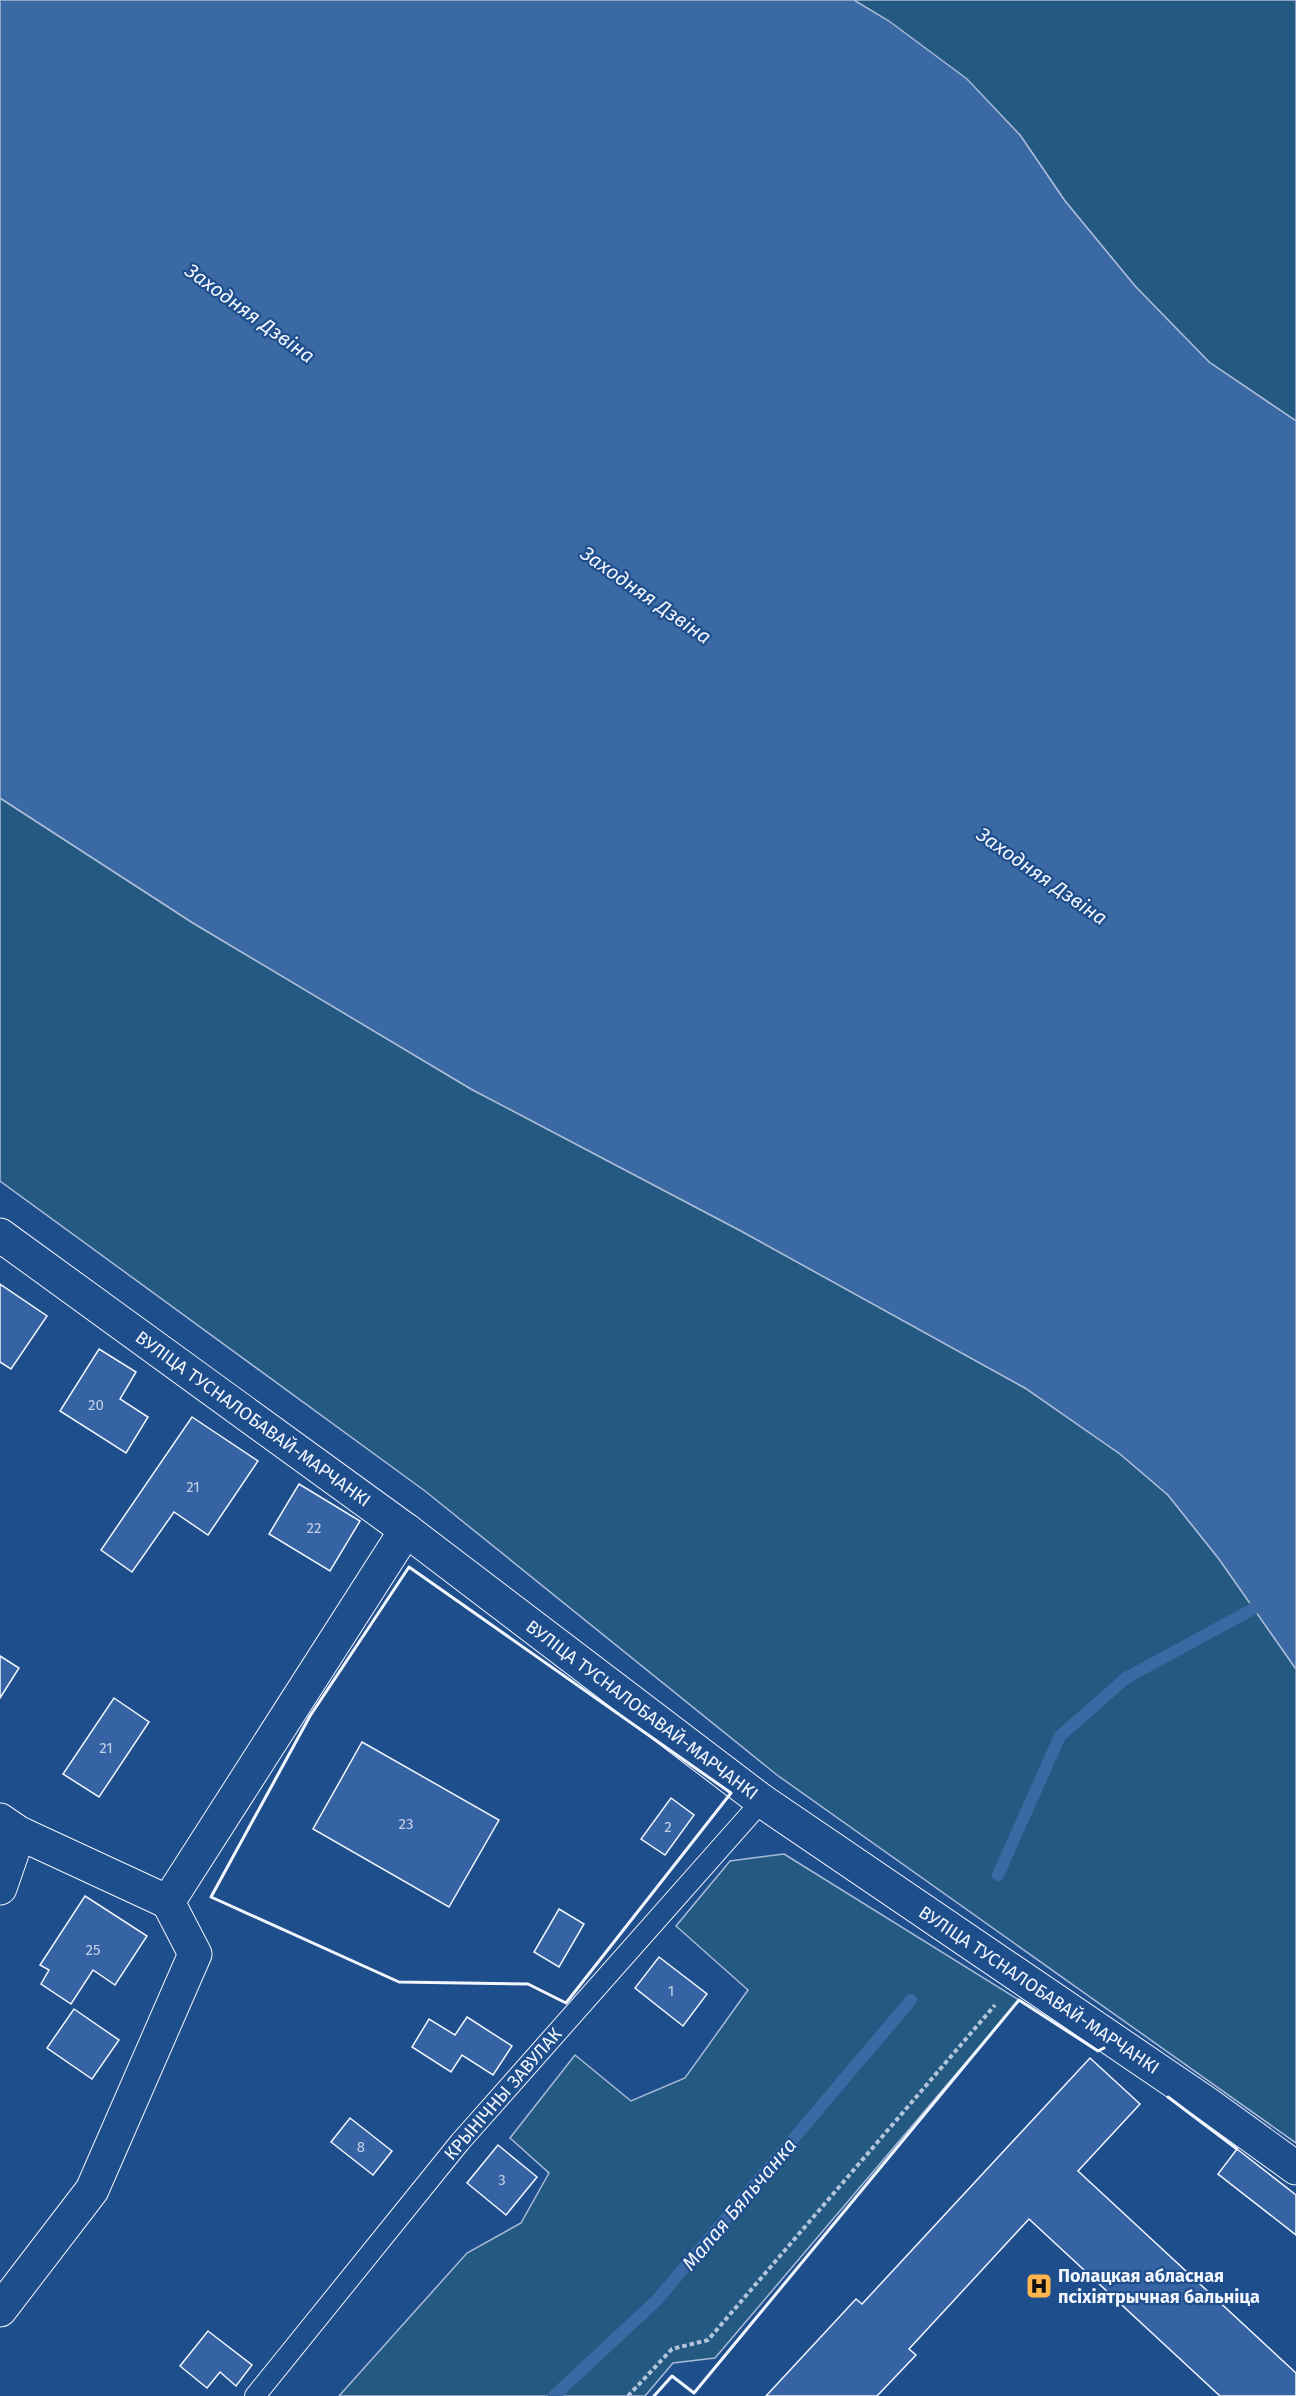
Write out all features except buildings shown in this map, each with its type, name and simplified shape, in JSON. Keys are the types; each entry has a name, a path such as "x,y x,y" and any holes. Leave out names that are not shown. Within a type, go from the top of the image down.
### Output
{"street":[{"name":"ВУЛІЦА ТУСНАЛОБАВАЙ-МАРЧАНКІ","path":"0,1235 406,1530 762,1801 1206,2103 1296,2168"},
{"path":"168,1902 406,1530"},
{"path":"0,1888 10,1827 168,1902 195,1954 92,2190 0,2310"}],"lane":[{"name":"КРЫНІЧНЫ ЗАВУЛАК","path":"255,2396 460,2142 762,1801"}],"path":[{"path":"628,2396 672,2349 708,2340 1020,1977"}],"shaded area":[{"path":"854,0 1296,0 1296,421 1209,362 1135,286 1065,201 1020,135"},
{"path":"0,798 193,923 471,1089 741,1231 1025,1388 1120,1454 1168,1495 1219,1559 1296,1669 1296,2143 777,1775 425,1491 0,1181"},
{"path":"784,1854 1019,2000 715,2358 673,2363 645,2396 339,2396 467,2253 521,2223 549,2173 510,2138 575,2055 631,2101 685,2078 748,1990 676,1926 730,1861"}],"water":[{"name":"Заходняя Дзвіна","path":"0,0 854,0 889,21 967,79 1020,135 1065,201 1135,286 1209,362 1296,421 1296,1669 1219,1559 1168,1495 1120,1454 1025,1388 741,1231 471,1089 193,923 0,798"}],"waterway":[{"name":"Малая Бяльчанка","path":"998,1875 1060,1736 1126,1678 1253,1609 1261,1596"},
{"name":"Малая Бяльчанка","path":"554,2396 657,2300 911,2000"}],"wall":[{"path":"409,1567 731,1793 566,2003 528,1984 399,1982 211,1897 310,1716 409,1567"},
{"path":"654,2396 672,2376 694,2393 1019,2000 1098,2051 1104,2048"},
{"path":"1168,2097 1237,2149"}],"place":[{"name":"Полацкая абласная псіхіятрычная бальніца","path":"1039,2286"}]}
